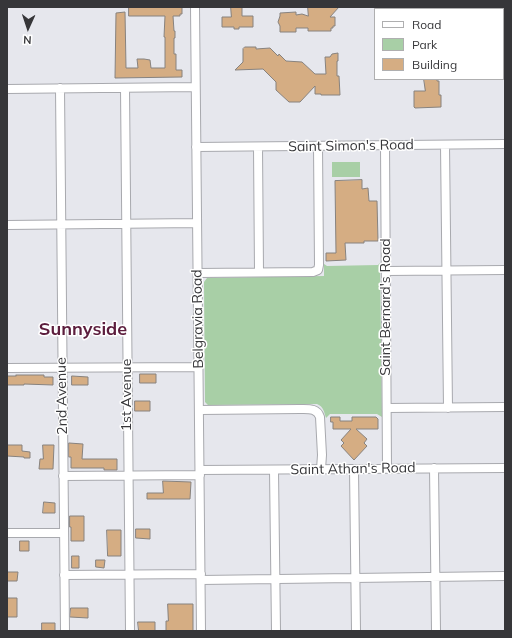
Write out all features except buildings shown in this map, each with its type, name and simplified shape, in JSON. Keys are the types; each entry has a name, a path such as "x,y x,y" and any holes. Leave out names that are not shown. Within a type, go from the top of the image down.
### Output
{"street":[{"name":"Belgravia Road","path":"195,7 202,631"},
{"path":"7,89 196,87"},
{"name":"2nd Avenue","path":"60,88 65,631"},
{"name":"1st Avenue","path":"125,88 130,631"},
{"name":"Saint Simon's Road","path":"196,147 505,144"},
{"name":"Saint Bernard's Road","path":"385,145 387,469"},
{"path":"445,145 448,408"},
{"path":"198,273 313,272 318,270 320,265 318,146"},
{"path":"258,147 259,272"},
{"path":"7,225 197,223"},
{"path":"386,271 505,270"},
{"path":"7,368 199,366"},
{"path":"387,408 505,407"},
{"path":"200,410 312,409 318,412 320,417 321,469"},
{"path":"434,468 436,631"},
{"name":"Saint Athan's Road","path":"63,476 321,469 505,468"},
{"path":"354,469 356,631"},
{"path":"274,470 276,631"},
{"path":"7,533 64,533"},
{"path":"64,575 130,575 275,579 505,576"}],"green space":[{"path":"332,162 360,162 360,177 332,177"},
{"path":"380,263 382,417 377,414 330,414 326,418 322,408 317,404 208,405 205,402 204,282 207,278 324,276 324,264 327,266 378,265"}],"district":[{"name":"Sunnyside","path":"83,330"}]}
